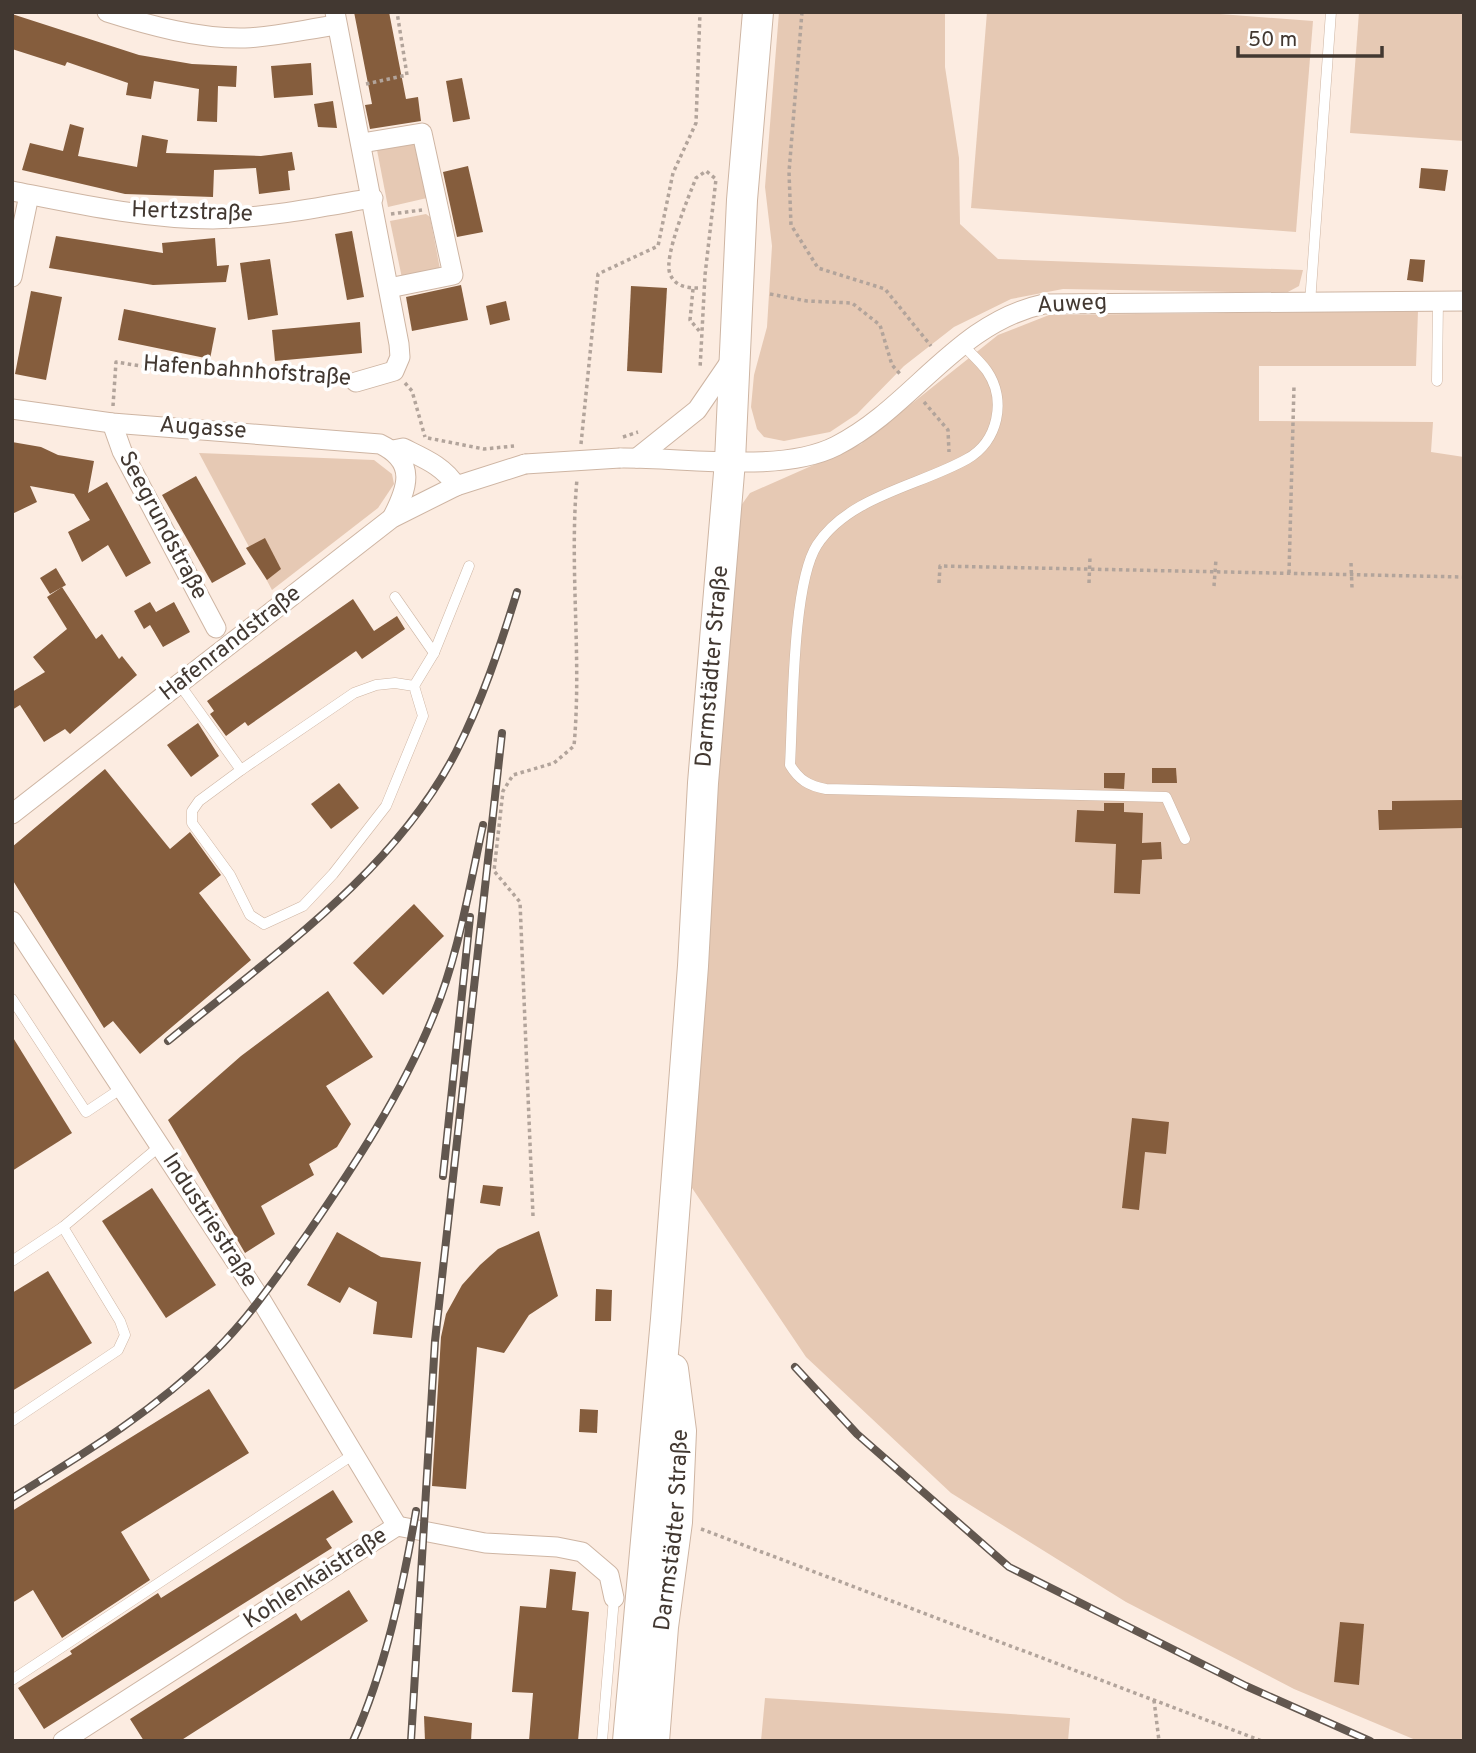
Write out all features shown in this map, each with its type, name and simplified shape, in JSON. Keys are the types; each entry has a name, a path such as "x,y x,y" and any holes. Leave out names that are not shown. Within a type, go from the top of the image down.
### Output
{"main road":[{"name":"Darmstädter Straße","path":"628,1741 666,1319 703,783 730,461 743,200 758,12"},
{"name":"Darmstädter Straße","path":"654,1741 663,1627 677,1522 681,1431 666,1319"}],"street":[{"path":"107,12 146,25 246,38 336,19"},
{"name":"Hafenbahnhofstraße","path":"336,19 399,344 398,364 394,371 356,382"},
{"path":"362,143 422,133 453,275 389,288"},
{"path":"12,277 21,193"},
{"name":"Hertzstraße","path":"21,193 143,215 213,219 374,207"},
{"name":"Auweg","path":"730,461 797,459 827,450 873,422 961,343 1002,317 1044,304 1464,301"},
{"path":"629,458 696,410 735,354"},
{"name":"Augasse","path":"12,409 112,423 403,448 446,472 456,486"},
{"name":"Seegrundstraße","path":"112,423 121,451 216,628"},
{"path":"387,447 408,483 392,519"},
{"path":"456,486 524,454 730,461"},
{"name":"Hafenrandstraße","path":"12,814 392,519 456,486"},
{"name":"Industriestraße","path":"12,921 261,1300 397,1526"},
{"name":"Kohlenkaistraße","path":"62,1741 397,1526 485,1543 557,1547 582,1552 609,1575 614,1598"}],"lane":[{"path":"1310,303 1331,12"},
{"path":"1437,381 1438,300"},
{"path":"961,343 987,371 993,384 996,422 982,446 969,458 847,515 818,544 809,561 802,593 790,765 796,775 813,787 826,789 1166,797 1185,839"},
{"path":"414,686 376,685 354,693 199,801 192,811 192,823 230,875 250,915 264,924 303,906 333,874 386,806 423,716 414,686 434,653 469,566"},
{"path":"395,597 434,653"},
{"path":"180,685 241,770"},
{"path":"12,999 86,1112 123,1088"},
{"path":"12,1261 63,1227 160,1146"},
{"path":"12,1421 118,1350 125,1335 120,1321 63,1227"},
{"path":"12,1680 354,1454"},
{"path":"602,1741 614,1598"}],"path":[{"path":"351,91 407,75 397,12"},
{"path":"579,457 597,274 658,246 673,173 696,123 700,12"},
{"path":"802,12 789,172 791,225 818,268 885,289 943,360"},
{"path":"697,376 703,354 702,335 716,179 706,171 696,178 668,264 674,281 695,288 690,320 702,335"},
{"path":"374,207 438,207"},
{"path":"770,294 807,301 852,303 880,325 892,365 948,430 949,467"},
{"name":"Hafenbahnhofstraße","path":"112,423 116,362 153,368 356,382"},
{"path":"1289,573 1294,386"},
{"path":"412,391 425,437"},
{"path":"623,437 643,430"},
{"path":"387,447 425,437 524,454"},
{"path":"533,1216 520,902 494,871 503,791 513,775 554,763 574,746 579,691 572,534 578,470"},
{"path":"1088,583 1090,557"},
{"path":"1214,586 1216,559"},
{"path":"1351,563 1352,588"},
{"path":"939,583 940,565 1464,577"},
{"path":"677,1522 727,1537 1262,1741"},
{"path":"1154,1700 1159,1741"}],"shaded area":[{"path":"779,12 945,12 945,67 959,158 960,224 998,259 1303,270 1299,286 1286,293 1063,289 1011,299 954,327 904,366 857,414 830,432 784,441 764,437 757,429 751,407 754,375 767,327 772,246 765,187"},
{"path":"987,12 1194,12 1313,21 1296,232 971,208"},
{"path":"1359,12 1464,12 1464,141 1350,133"},
{"path":"415,144 427,198 388,207 377,150"},
{"path":"426,214 430,217 440,269 402,278 390,221"},
{"path":"1418,311 1416,366 1259,366 1259,421 1433,422 1431,452 1464,457 1464,1741 1418,1741 1294,1689 1126,1602 951,1493 806,1357 688,1182 735,514 750,493 861,444 998,335 1049,315"},
{"path":"199,453 374,460 392,474 394,484 378,508 272,590"},
{"path":"765,1698 1070,1718 1068,1741 761,1741"}],"building":[{"path":"354,12 389,12 406,99 418,97 421,121 370,129 365,105 372,104"},
{"path":"12,14 139,55 192,64 237,66 236,87 218,86 217,122 197,121 199,89 154,81 151,99 126,95 128,83 67,62 65,66 12,49"},
{"path":"311,63 313,95 274,98 271,66"},
{"path":"462,78 470,119 453,122 446,81"},
{"path":"333,101 337,128 318,127 314,104"},
{"path":"70,124 84,128 78,156 137,167 142,135 168,140 166,153 261,156 292,152 295,170 288,171 290,190 259,194 256,168 214,170 213,197 125,194 22,170 30,143 63,151"},
{"path":"468,166 483,232 457,237 443,172"},
{"path":"1421,168 1448,170 1445,191 1419,188"},
{"path":"352,231 364,297 347,300 335,234"},
{"path":"56,236 163,253 162,243 215,238 217,266 229,265 226,282 153,285 49,268"},
{"path":"270,259 278,315 248,320 240,263"},
{"path":"1410,259 1425,260 1423,282 1407,280"},
{"path":"461,285 468,320 412,331 406,297"},
{"path":"631,286 667,288 662,373 627,371"},
{"path":"31,291 62,297 46,380 15,374"},
{"path":"506,301 510,320 490,325 486,306"},
{"path":"124,309 216,328 210,359 118,340"},
{"path":"360,322 362,353 275,361 272,330"},
{"path":"12,442 41,447 58,455 94,461 88,493 107,482 151,563 126,577 108,545 82,562 68,532 90,520 74,494 30,486 37,502 12,514"},
{"path":"196,476 246,564 212,583 162,495"},
{"path":"265,538 281,569 267,580 246,548"},
{"path":"56,568 66,585 50,594 40,578"},
{"path":"62,587 96,639 102,634 119,659 122,656 137,675 70,734 65,729 44,742 20,705 12,710 12,692 45,672 33,657 67,629 47,597"},
{"path":"353,599 374,631 397,616 405,629 362,659 356,651 248,726 245,722 226,736 210,714 214,711 207,701"},
{"path":"150,602 156,612 174,602 190,632 163,647 150,625 144,629 134,611"},
{"path":"198,723 219,756 191,777 167,745"},
{"path":"1152,768 1176,768 1177,783 1152,783"},
{"path":"105,769 170,849 190,832 221,875 199,893 251,960 140,1054 113,1021 104,1028 12,879 12,847"},
{"path":"1104,773 1125,773 1124,789 1104,788"},
{"path":"339,783 359,808 331,829 311,804"},
{"path":"1464,800 1464,828 1379,830 1378,810 1392,810 1392,801"},
{"path":"1104,803 1124,803 1124,812 1143,813 1142,843 1161,842 1162,859 1142,860 1140,894 1114,893 1116,844 1075,842 1077,810 1104,811"},
{"path":"414,904 444,936 383,995 353,963"},
{"path":"328,991 373,1057 326,1086 351,1124 337,1147 309,1164 314,1175 261,1206 275,1234 245,1253 168,1120 241,1056"},
{"path":"12,1036 72,1133 12,1171"},
{"path":"1132,1118 1169,1122 1166,1154 1145,1152 1139,1210 1122,1208"},
{"path":"483,1185 503,1187 500,1206 480,1203"},
{"path":"152,1188 216,1285 166,1318 102,1221"},
{"path":"539,1231 558,1296 529,1315 504,1353 477,1347 466,1489 432,1486 441,1337 446,1314 462,1285 480,1265 498,1249"},
{"path":"337,1232 381,1257 421,1262 412,1338 373,1334 377,1302 349,1287 340,1303 307,1285"},
{"path":"48,1271 92,1343 12,1391 12,1293"},
{"path":"596,1289 612,1290 611,1321 595,1321"},
{"path":"209,1389 249,1453 121,1532 150,1580 62,1638 33,1590 12,1603 12,1511"},
{"path":"580,1409 598,1410 597,1433 579,1432"},
{"path":"333,1490 353,1522 326,1539 332,1548 44,1729 18,1688 72,1654 70,1651 158,1593 161,1598"},
{"path":"550,1569 576,1572 572,1610 589,1612 578,1741 529,1741 533,1693 512,1692 520,1606 546,1608"},
{"path":"349,1590 368,1621 180,1741 144,1741 130,1719 296,1613 301,1621"},
{"path":"1340,1622 1364,1624 1359,1685 1334,1682"},
{"path":"424,1716 472,1723 471,1741 425,1741"}],"railway":[{"path":"168,1041 327,910 399,837 430,796 456,752 490,674 517,592"},
{"path":"411,1741 435,1341 502,733"},
{"path":"12,1498 117,1431 190,1374 239,1325 308,1233 359,1156 420,1047 441,996 456,948 483,825"},
{"path":"443,1176 470,917"},
{"path":"795,1367 857,1434 1009,1567 1246,1686 1370,1741"},
{"path":"353,1741 375,1686 392,1628 416,1511"}]}
